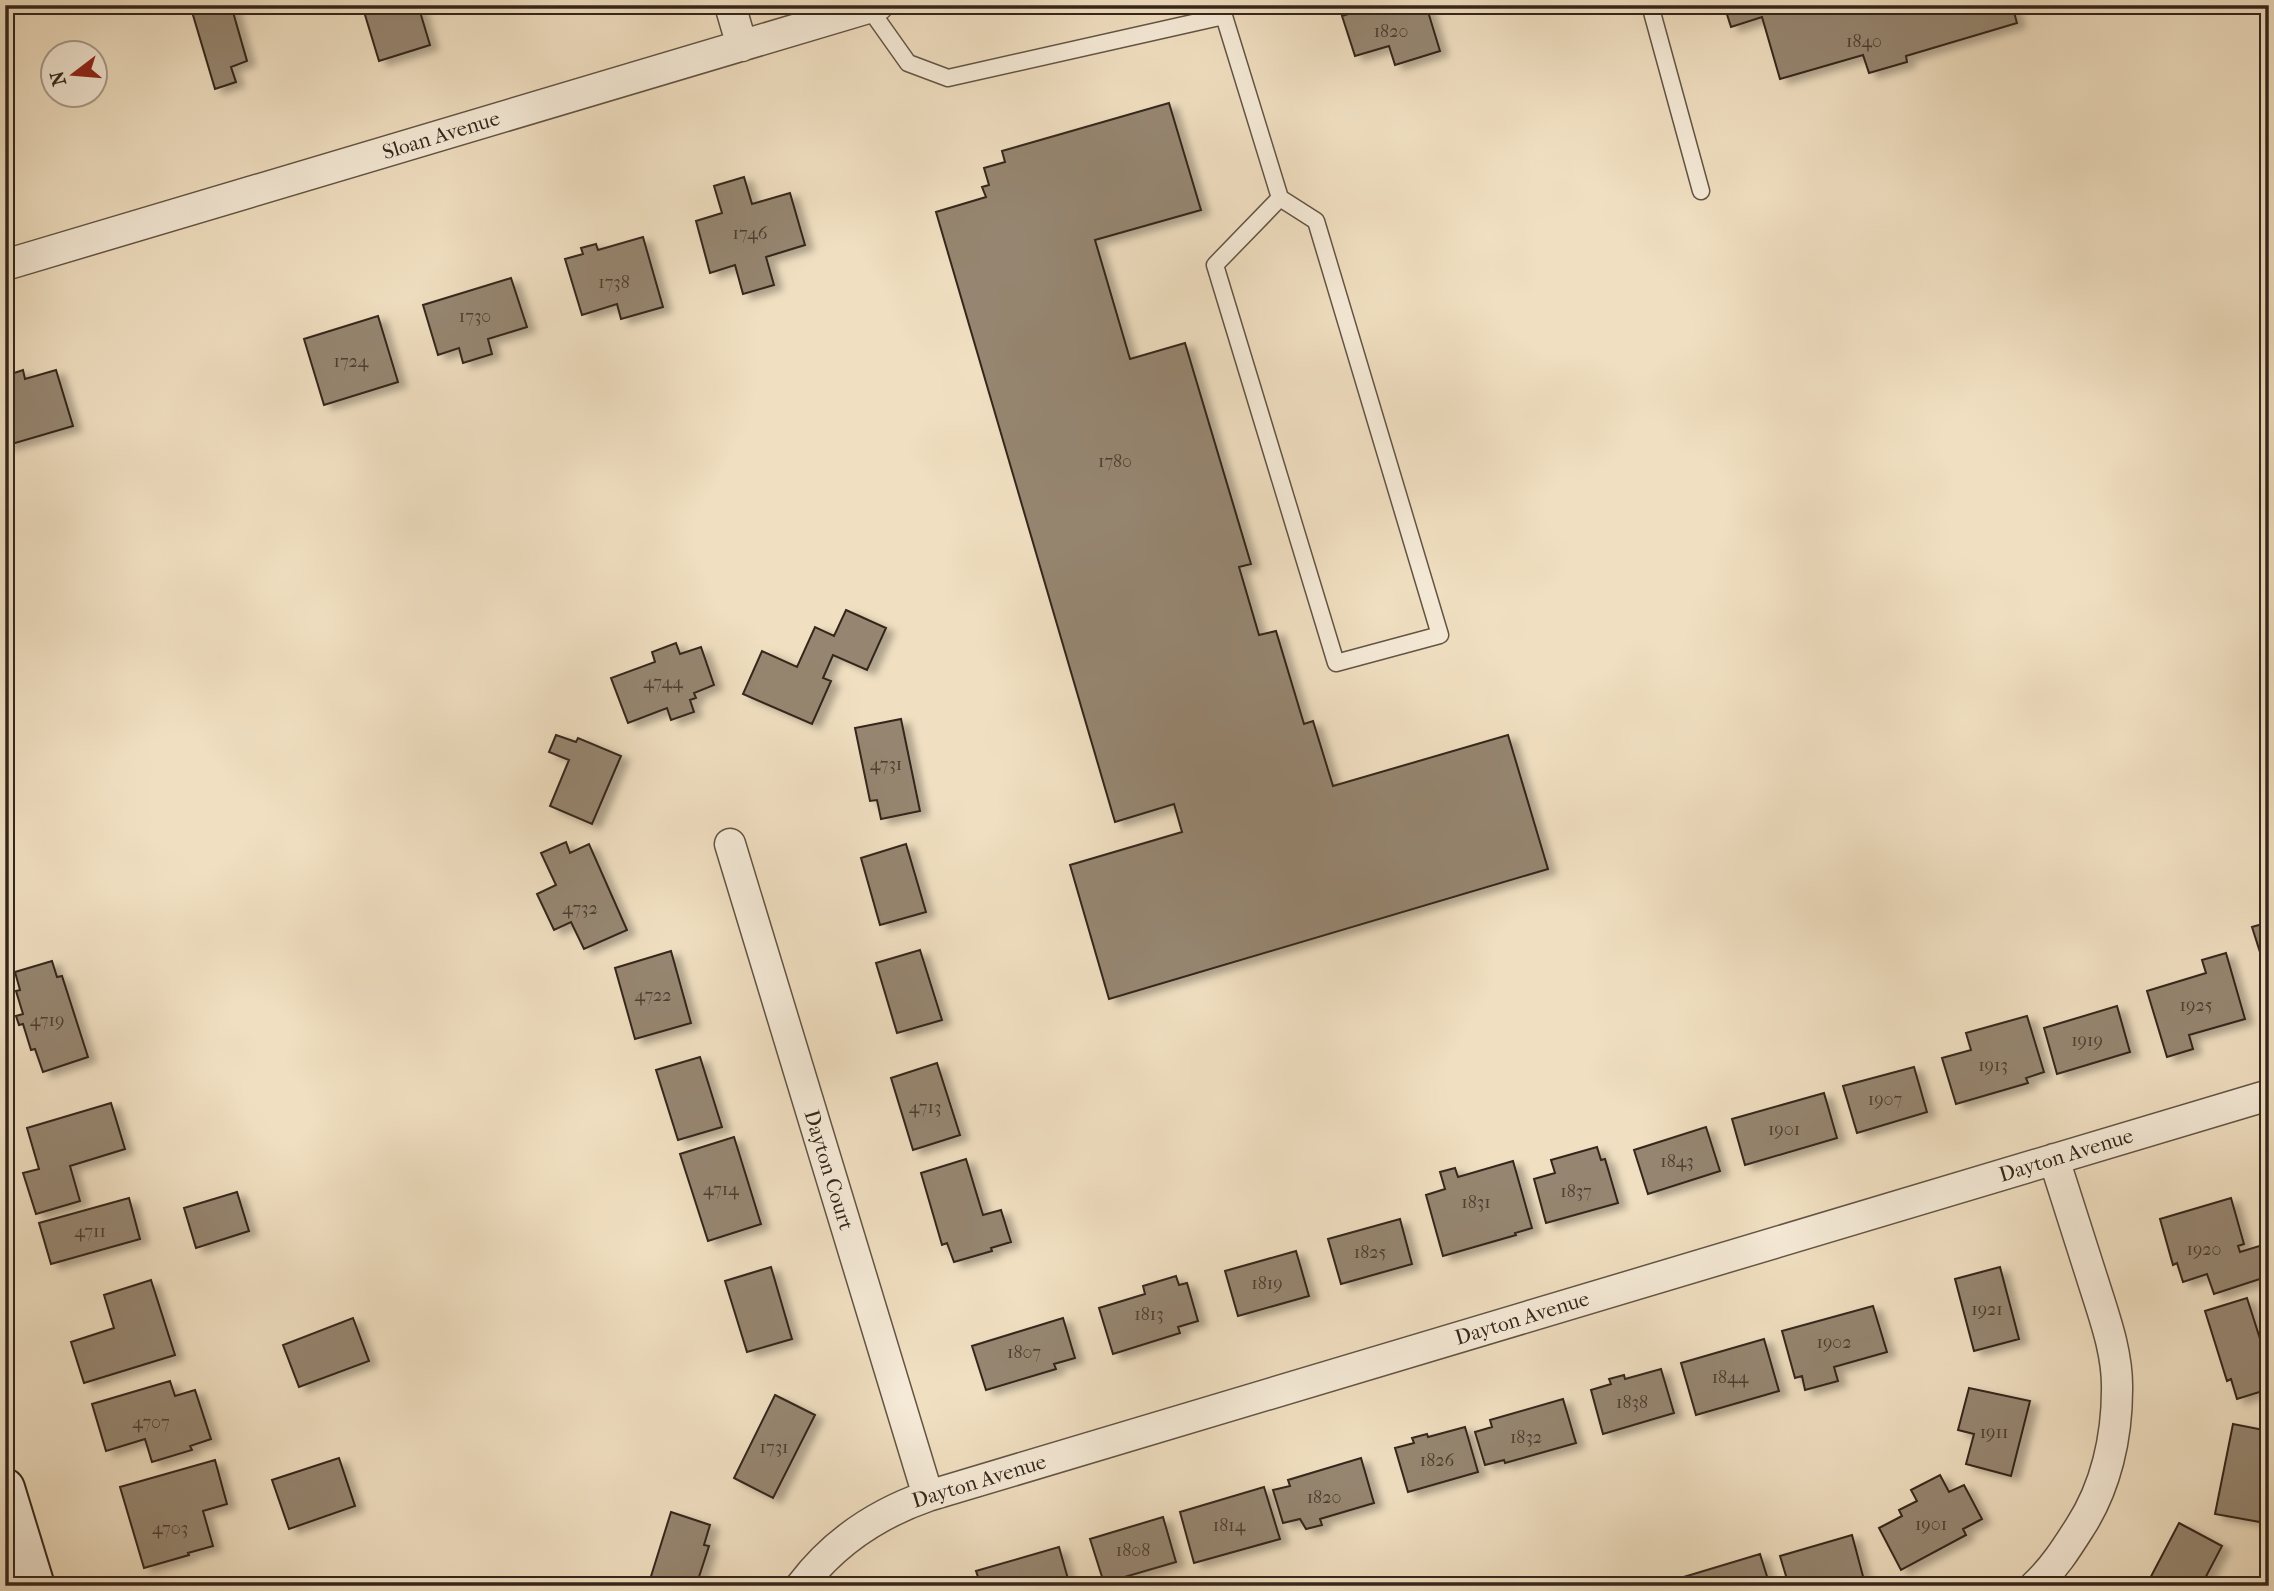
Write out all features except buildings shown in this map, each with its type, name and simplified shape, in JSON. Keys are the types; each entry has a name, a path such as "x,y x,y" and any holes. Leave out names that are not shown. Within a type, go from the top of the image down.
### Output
{"street":[{"path":"730,5 742,46"},
{"name":"Sloan Avenue","path":"5,265 874,6"},
{"name":"Dayton Court","path":"730,844 928,1496"},
{"name":"Dayton Avenue","path":"801,1586 822,1560 848,1536 877,1517 928,1496 2269,1095"},
{"path":"2035,1586 2062,1558 2099,1492 2115,1431 2118,1388 2113,1350 2104,1316 2054,1159"},
{"path":"5,1488 35,1586"}],"lane":[{"path":"1650,5 1701,191"},
{"path":"874,6 908,64 948,78 1223,11 1280,198 1317,221 1440,635 1336,663 1215,265 1280,198"}]}
